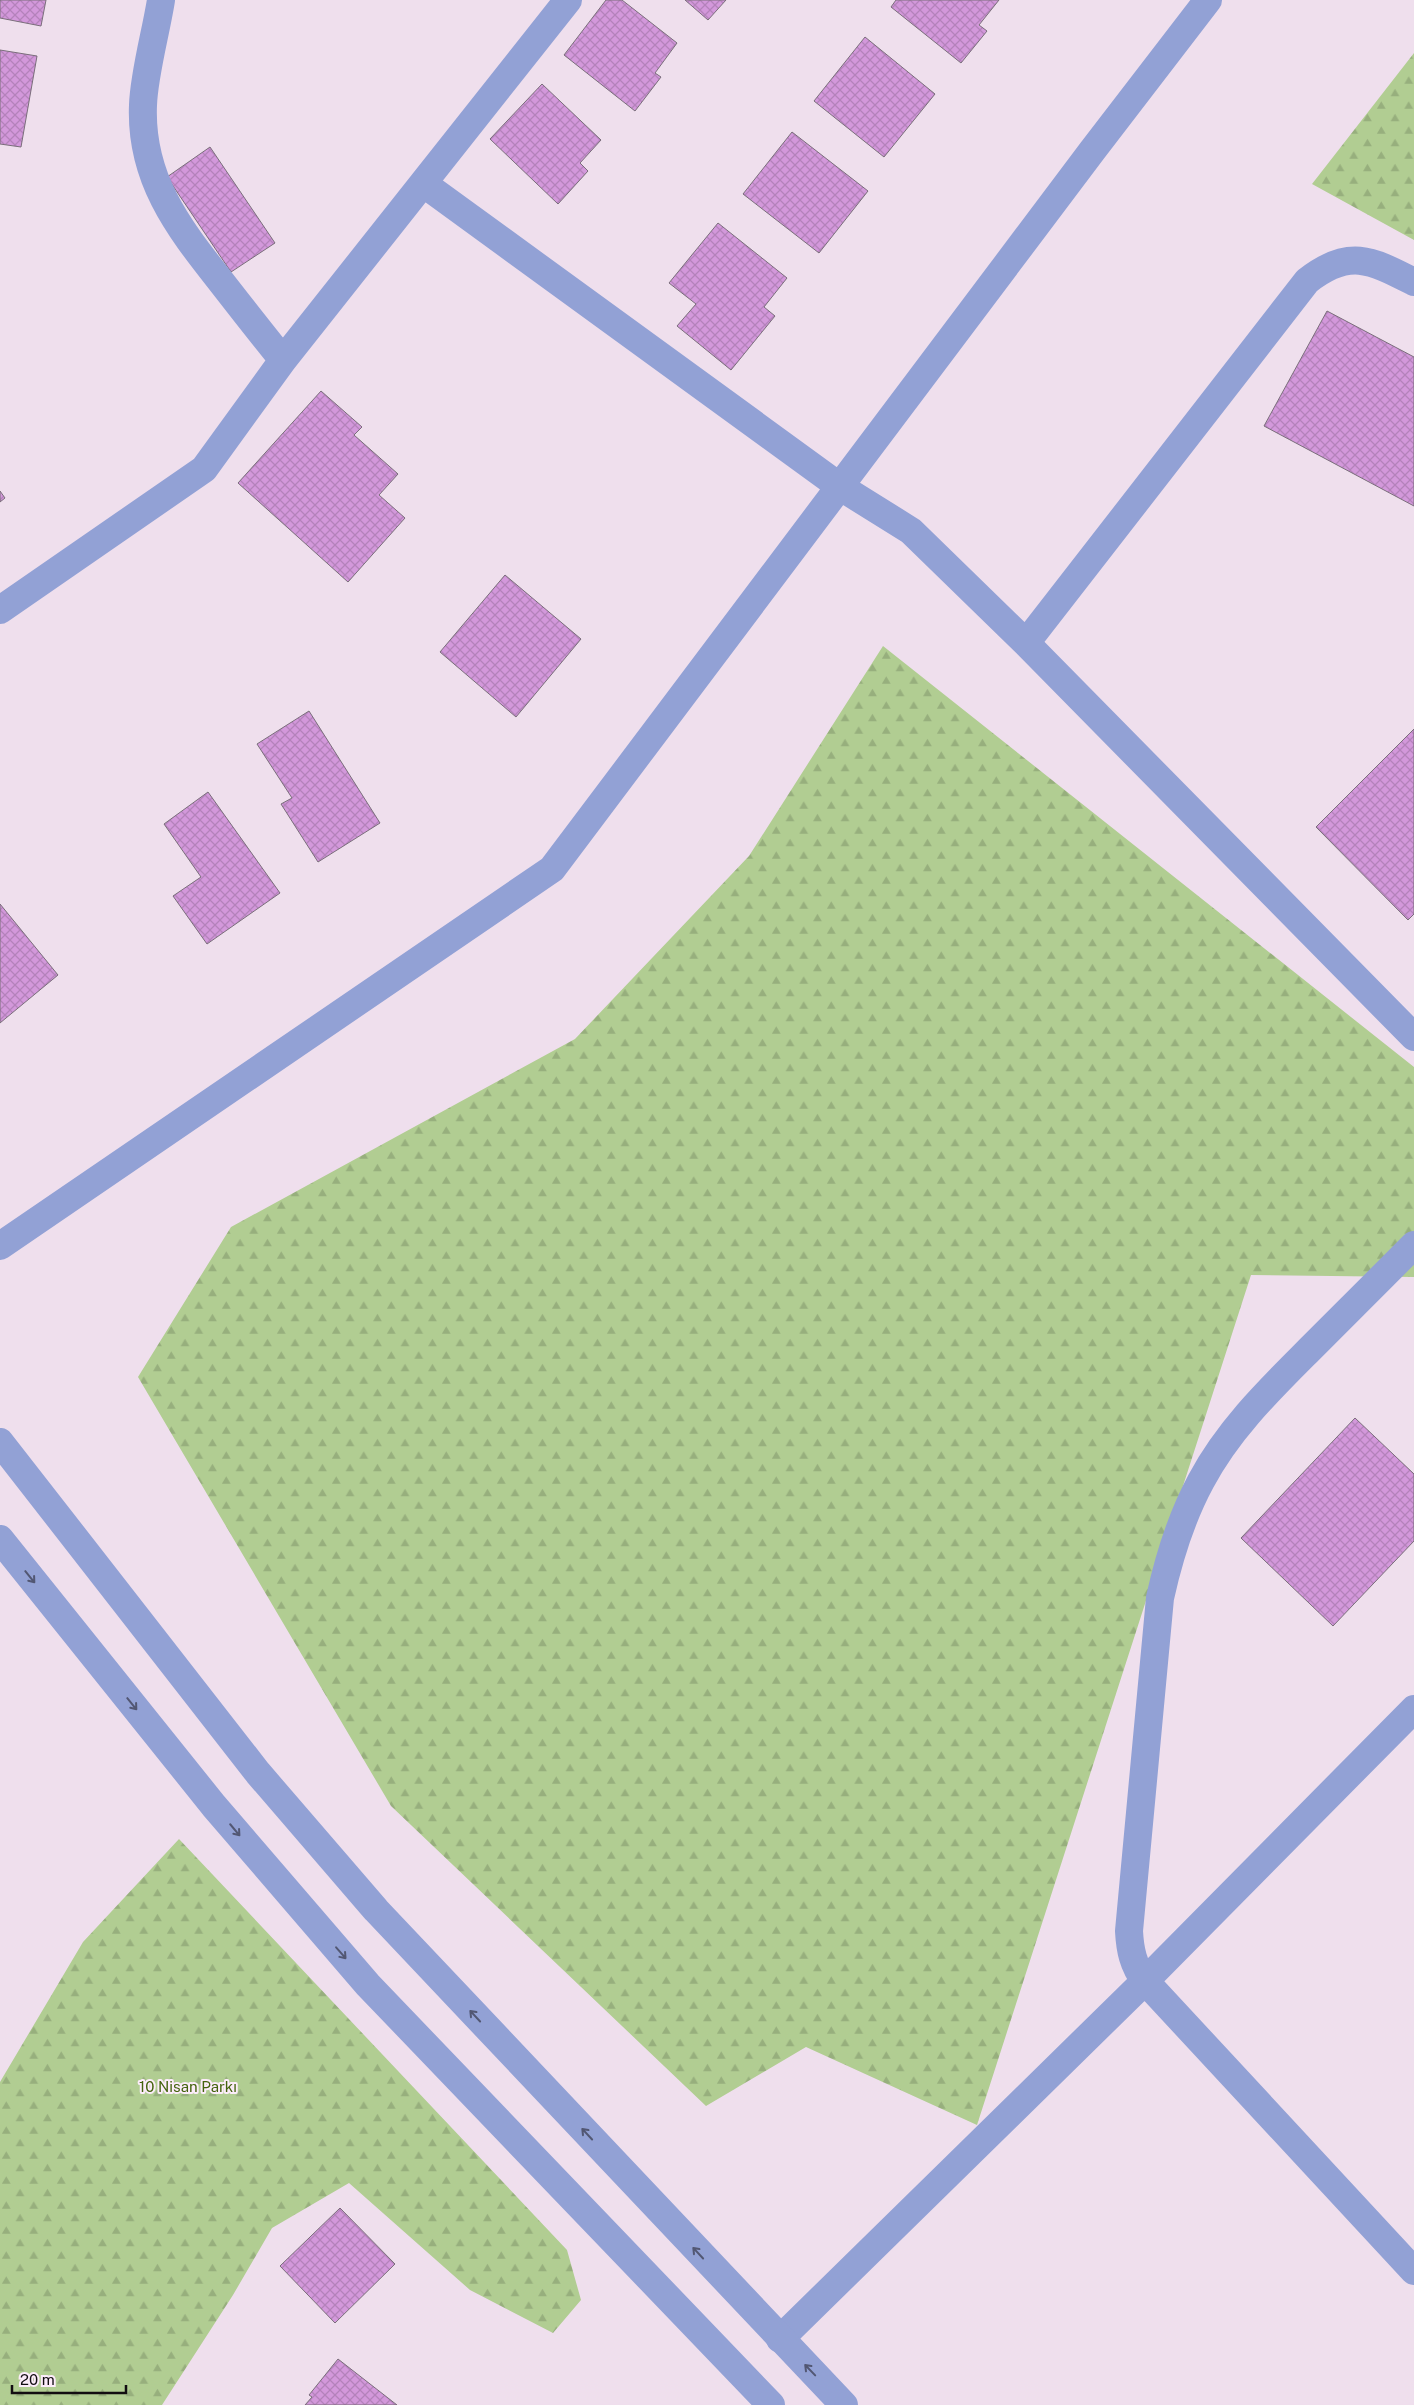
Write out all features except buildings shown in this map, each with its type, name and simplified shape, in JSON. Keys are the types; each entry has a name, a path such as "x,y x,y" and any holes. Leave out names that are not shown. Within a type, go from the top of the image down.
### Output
{"street":[{"path":"161,0 143,104 146,149 152,171 164,202 181,231 282,360"},
{"path":"0,610 204,469 282,360 424,184 568,0"},
{"path":"0,1246 552,869 839,486 1208,0"},
{"path":"424,184 839,486 911,531 1026,643 1414,1036"},
{"path":"1026,643 1307,281 1320,271 1335,264 1363,260 1377,263 1414,282"},
{"path":"1414,1246 1253,1407 1220,1450 1183,1518 1169,1558 1160,1598 1130,1931 1130,1947 1134,1962 1145,1981 1242,2088 1414,2271"},
{"path":"0,1442 258,1773 376,1910 844,2405"},
{"path":"0,1539 214,1806 368,1985 771,2405"},
{"path":"780,2339 1145,1981 1414,1709"}],"green space":[{"path":"1414,53 1414,240 1312,184"},
{"path":"883,646 1414,1067 1414,1277 1251,1275 977,2125 806,2047 706,2106 391,1806 138,1377 231,1227 575,1039 749,856"},
{"name":"10 Nisan Parkı","path":"179,1839 567,2250 581,2300 553,2333 470,2290 349,2183 272,2228 233,2295 162,2405 0,2405 0,2082 83,1942"}]}
